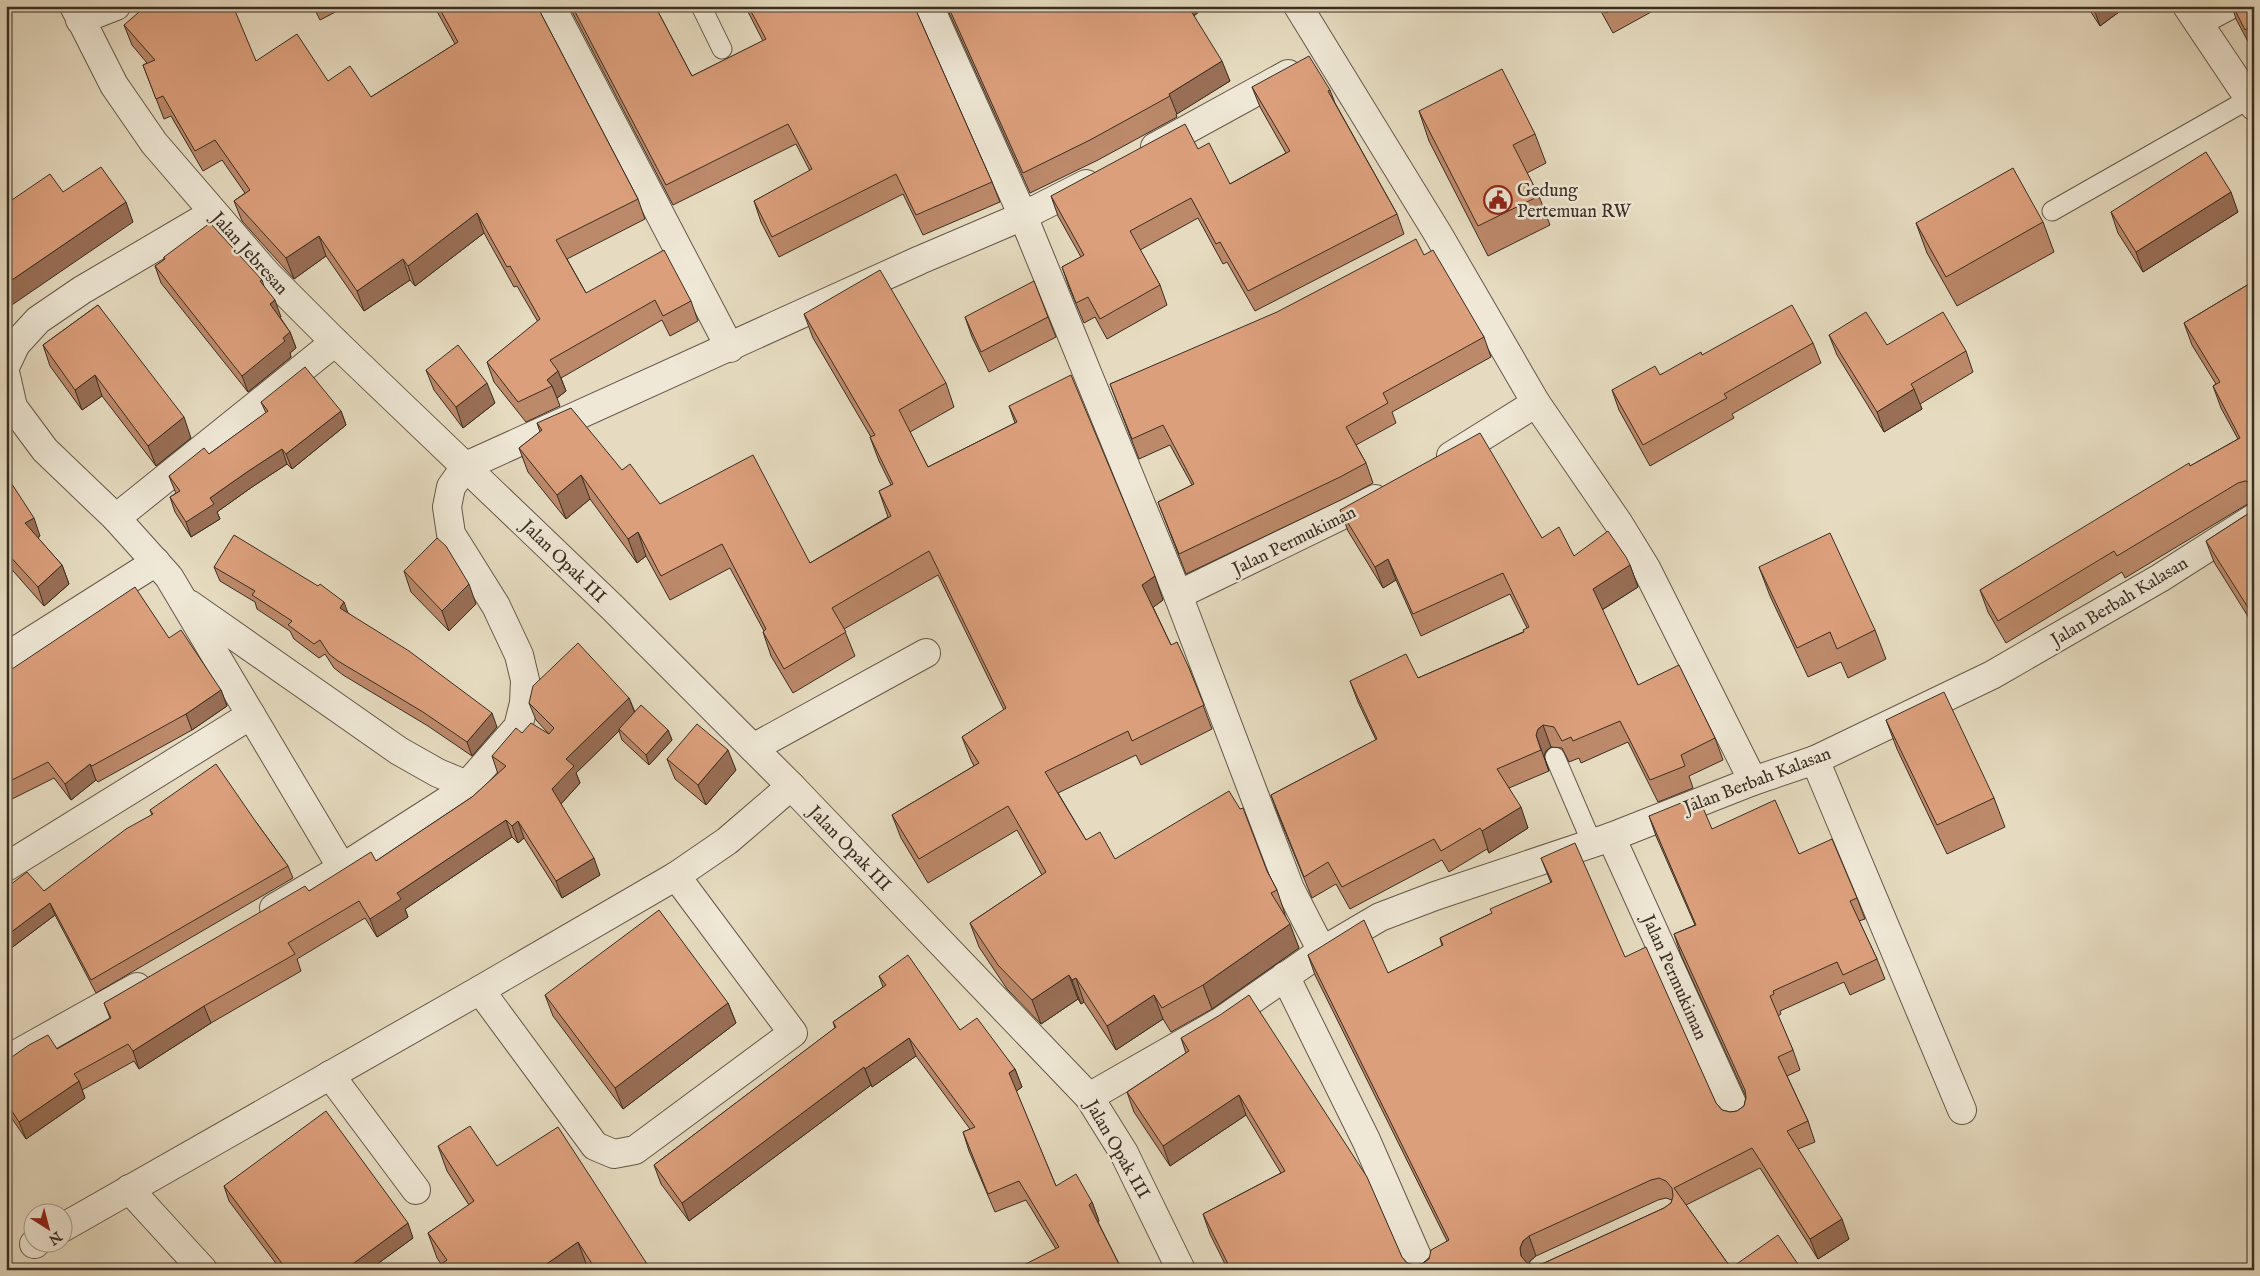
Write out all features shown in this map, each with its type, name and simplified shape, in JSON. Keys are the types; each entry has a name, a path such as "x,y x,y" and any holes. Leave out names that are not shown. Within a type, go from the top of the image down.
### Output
{"street":[{"path":"77,13 116,6"},
{"path":"551,6 730,348"},
{"path":"929,6 1023,216 1107,392 1178,595 1290,889 1322,951"},
{"path":"1298,6 1438,234 1536,404 1619,524 1646,568 1753,781"},
{"path":"2228,6 2192,14 2252,103"},
{"name":"Jalan Jebresan","path":"77,13 114,85 154,143 213,213 267,274 335,342 466,466"},
{"path":"1130,161 1326,53"},
{"path":"249,922 342,868 467,785 518,727 524,703 525,680 519,655 496,606 451,534 447,507 451,488 466,466 730,348 920,260 1023,216 1105,174"},
{"path":"6,365 16,344 38,320 82,290 213,213"},
{"path":"1413,248 1438,234"},
{"path":"116,518 335,342"},
{"path":"6,376 13,407 45,450 116,518 156,562 184,600 233,688 342,868"},
{"path":"1431,468 1479,441 1536,404"},
{"name":"Jalan Opak III","path":"466,466 753,748 1090,1097 1124,1153 1181,1270"},
{"name":"Jalan Permukiman","path":"1178,595 1354,511 1397,487"},
{"name":"Jalan Berbah Kalasan","path":"1090,1097 1220,1022 1322,951 1380,917 1601,840 1753,781 1815,760 1992,675 2160,578 2254,518"},
{"path":"6,657 156,562"},
{"path":"184,600 399,751 438,773 467,785"},
{"path":"753,748 926,653"},
{"path":"6,867 251,715"},
{"path":"1815,760 1962,1110"},
{"path":"72,1222 676,876 727,841 790,786"},
{"name":"Jalan Permukiman","path":"1601,840 1738,1117"},
{"path":"480,990 595,1146 614,1154 635,1150 793,1033 676,876"},
{"path":"6,1060 157,976"},
{"path":"1285,976 1366,1140 1423,1270"},
{"path":"330,1075 416,1190"},
{"path":"129,1189 203,1270"}],"lane":[{"path":"700,6 722,49"},
{"path":"2052,211 2252,103"},
{"path":"1555,757 1601,840"}],"building":[{"path":"146,6 233,6 256,61 297,34 328,81 350,66 371,97 458,42 438,6 537,6 638,199 556,240 586,293 664,250 691,301 663,316 655,300 550,360 558,371 547,380 552,386 518,402 487,362 540,319 510,266 507,267 477,213 408,266 403,259 357,291 319,236 286,258 234,201 250,190 215,140 195,151 163,96 156,99 143,65 155,60 124,25"},
{"path":"572,6 655,6 692,76 766,39 748,6 914,6 992,182 916,215 896,174 772,237 754,201 812,169 788,124 666,185"},
{"path":"948,6 1188,6 1222,61 1169,94 1170,96 1090,140 1023,173"},
{"path":"1602,6 1618,6 1606,13"},
{"path":"2233,6 2254,6 2254,31 2251,26 2245,30"},
{"path":"1309,56 1330,90 1328,91 1397,214 1248,291 1220,242 1216,244 1191,198 1130,231 1160,285 1100,319 1088,297 1076,303 1062,267 1084,255 1051,196 1185,124 1198,149 1209,143 1230,184 1290,151 1252,87"},
{"name":"Gedung Pertemuan RW","path":"1502,69 1535,134 1513,145 1539,196 1478,226 1419,111"},
{"path":"2206,152 2231,192 2136,252 2111,212"},
{"path":"101,167 126,202 6,284 6,204 50,174 63,192"},
{"path":"2013,168 2043,222 1946,277 1916,223"},
{"path":"210,223 262,280 260,281 275,300 270,304 290,332 283,338 285,341 242,376 155,266 165,259 164,257"},
{"path":"1416,239 1424,255 1433,250 1484,337 1383,393 1388,403 1346,427 1366,463 1179,554 1158,502 1194,484 1163,425 1132,439 1110,384 1277,312"},
{"path":"880,270 946,383 899,410 928,467 1017,422 1009,406 1071,375 1155,576 1142,585 1171,645 1177,642 1204,705 1132,741 1128,731 1045,772 1086,840 1100,832 1115,859 1229,791 1240,809 1243,808 1267,871 1277,890 1271,893 1290,924 1203,985 1162,1008 1154,995 1107,1026 1076,978 1072,980 1069,975 1032,1000 998,965 970,923 1046,872 1008,806 919,859 892,815 979,763 962,737 1006,708 929,551 832,608 846,632 784,669 763,632 766,629 722,544 661,576 638,532 628,539 581,475 557,495 519,448 542,430 537,423 571,408 622,470 630,464 660,504 753,455 810,563 891,516 879,491 893,484 870,437 875,435 804,314"},
{"path":"1034,281 1048,317 981,352 965,317"},
{"path":"2254,281 2254,483 2245,481 2238,483 2117,556 2114,551 1998,621 1980,590 2189,463 2190,466 2240,438 2213,386 2220,382 2184,323"},
{"path":"98,305 184,417 148,446 95,375 75,390 43,345"},
{"path":"1792,305 1813,343 1724,394 1727,398 1643,445 1612,390 1655,366 1660,375 1701,352 1702,355"},
{"path":"1866,312 1887,345 1943,312 1966,351 1911,384 1914,389 1877,412 1829,335"},
{"path":"458,345 487,383 456,407 426,370"},
{"path":"305,367 341,411 286,454 282,449 210,498 214,504 186,522 170,497 180,491 169,476 204,448 209,454 268,411 261,402"},
{"path":"1480,433 1542,538 1559,527 1574,556 1608,531 1630,565 1593,589 1638,685 1679,665 1715,738 1681,755 1685,766 1650,780 1620,721 1573,741 1571,737 1562,741 1554,727 1543,725 1538,729 1536,735 1541,750 1497,769 1521,807 1482,831 1480,828 1441,851 1434,839 1342,887 1328,862 1304,877 1271,795 1377,739 1350,681 1406,654 1418,678 1524,632 1523,630 1529,627 1503,573 1413,614 1388,559 1375,567 1340,510"},
{"path":"6,475 34,518 25,523 62,565 38,587 6,552"},
{"path":"2254,510 2254,617 2206,541"},
{"path":"1830,533 1875,630 1837,649 1830,632 1797,648 1759,567"},
{"path":"234,535 318,586 320,584 344,602 340,608 409,651 492,713 467,742 423,712 338,661 329,654 320,640 314,644 288,625 292,621 252,595 255,591 214,567"},
{"path":"437,538 446,546 469,584 442,611 404,571"},
{"path":"135,587 169,638 181,630 221,690 186,714 92,766 90,764 65,784 48,762 6,783 6,673"},
{"path":"578,643 629,698 566,759 574,766 552,789 594,858 556,881 518,821 512,826 506,820 397,893 401,899 370,919 359,901 288,943 295,954 204,1006 133,1051 128,1044 74,1074 79,1081 19,1122 6,1102 6,1061 48,1035 57,1049 111,1018 104,1003 305,886 309,891 371,852 376,861 472,797 506,766 492,756 516,728 522,733 531,723 549,734 554,728 529,703 533,686"},
{"path":"1944,692 1994,798 1937,825 1886,720"},
{"path":"641,705 668,730 646,755 619,729"},
{"path":"697,724 728,750 698,785 667,759"},
{"path":"216,764 288,866 91,980 50,903 6,936 6,888 27,872 44,891 126,829 153,814 150,810"},
{"path":"1698,796 1712,829 1775,800 1799,854 1832,839 1857,898 1850,901 1877,959 1843,975 1837,962 1773,991 1774,994 1770,996 1793,1050 1778,1057 1808,1121 1787,1131 1842,1219 1810,1239 1752,1148 1674,1188 1731,1268 1778,1235 1802,1270 1231,1270 1203,1214 1285,1171 1239,1095 1163,1146 1127,1092 1189,1051 1181,1038 1249,995 1367,1177 1402,1257 1407,1263 1414,1265 1422,1264 1429,1259 1431,1250 1449,1240 1308,955 1364,920 1388,973 1443,945 1440,938 1492,913 1490,909 1552,882 1541,858 1575,843 1625,957 1646,947 1716,1103 1722,1110 1730,1112 1737,1111 1744,1106 1745,1090 1674,934 1696,925 1649,816","holes":["1659,1178 1666,1181 1672,1188 1673,1196 1671,1203 1664,1208 1542,1264 1527,1263 1521,1256 1520,1248 1523,1241 1529,1236 1651,1180"]},
{"path":"659,910 728,1003 615,1088 545,995"},
{"path":"908,955 960,1030 977,1018 1015,1069 1009,1073 1056,1186 1076,1174 1092,1202 1089,1205 1122,1270 1014,1270 1059,1247 1019,1181 988,1194 963,1132 975,1127 909,1038 865,1069 864,1067 682,1203 654,1165 836,1027 833,1022 886,985 879,976"},
{"path":"326,1111 408,1223 347,1270 287,1270 224,1186"},
{"path":"470,1126 497,1166 558,1127 649,1267 645,1270 596,1270 578,1242 538,1270 432,1270 447,1260 428,1233 474,1201 438,1146"}],"place":[{"name":"Gedung Pertemuan RW","path":"1498,200"}]}
